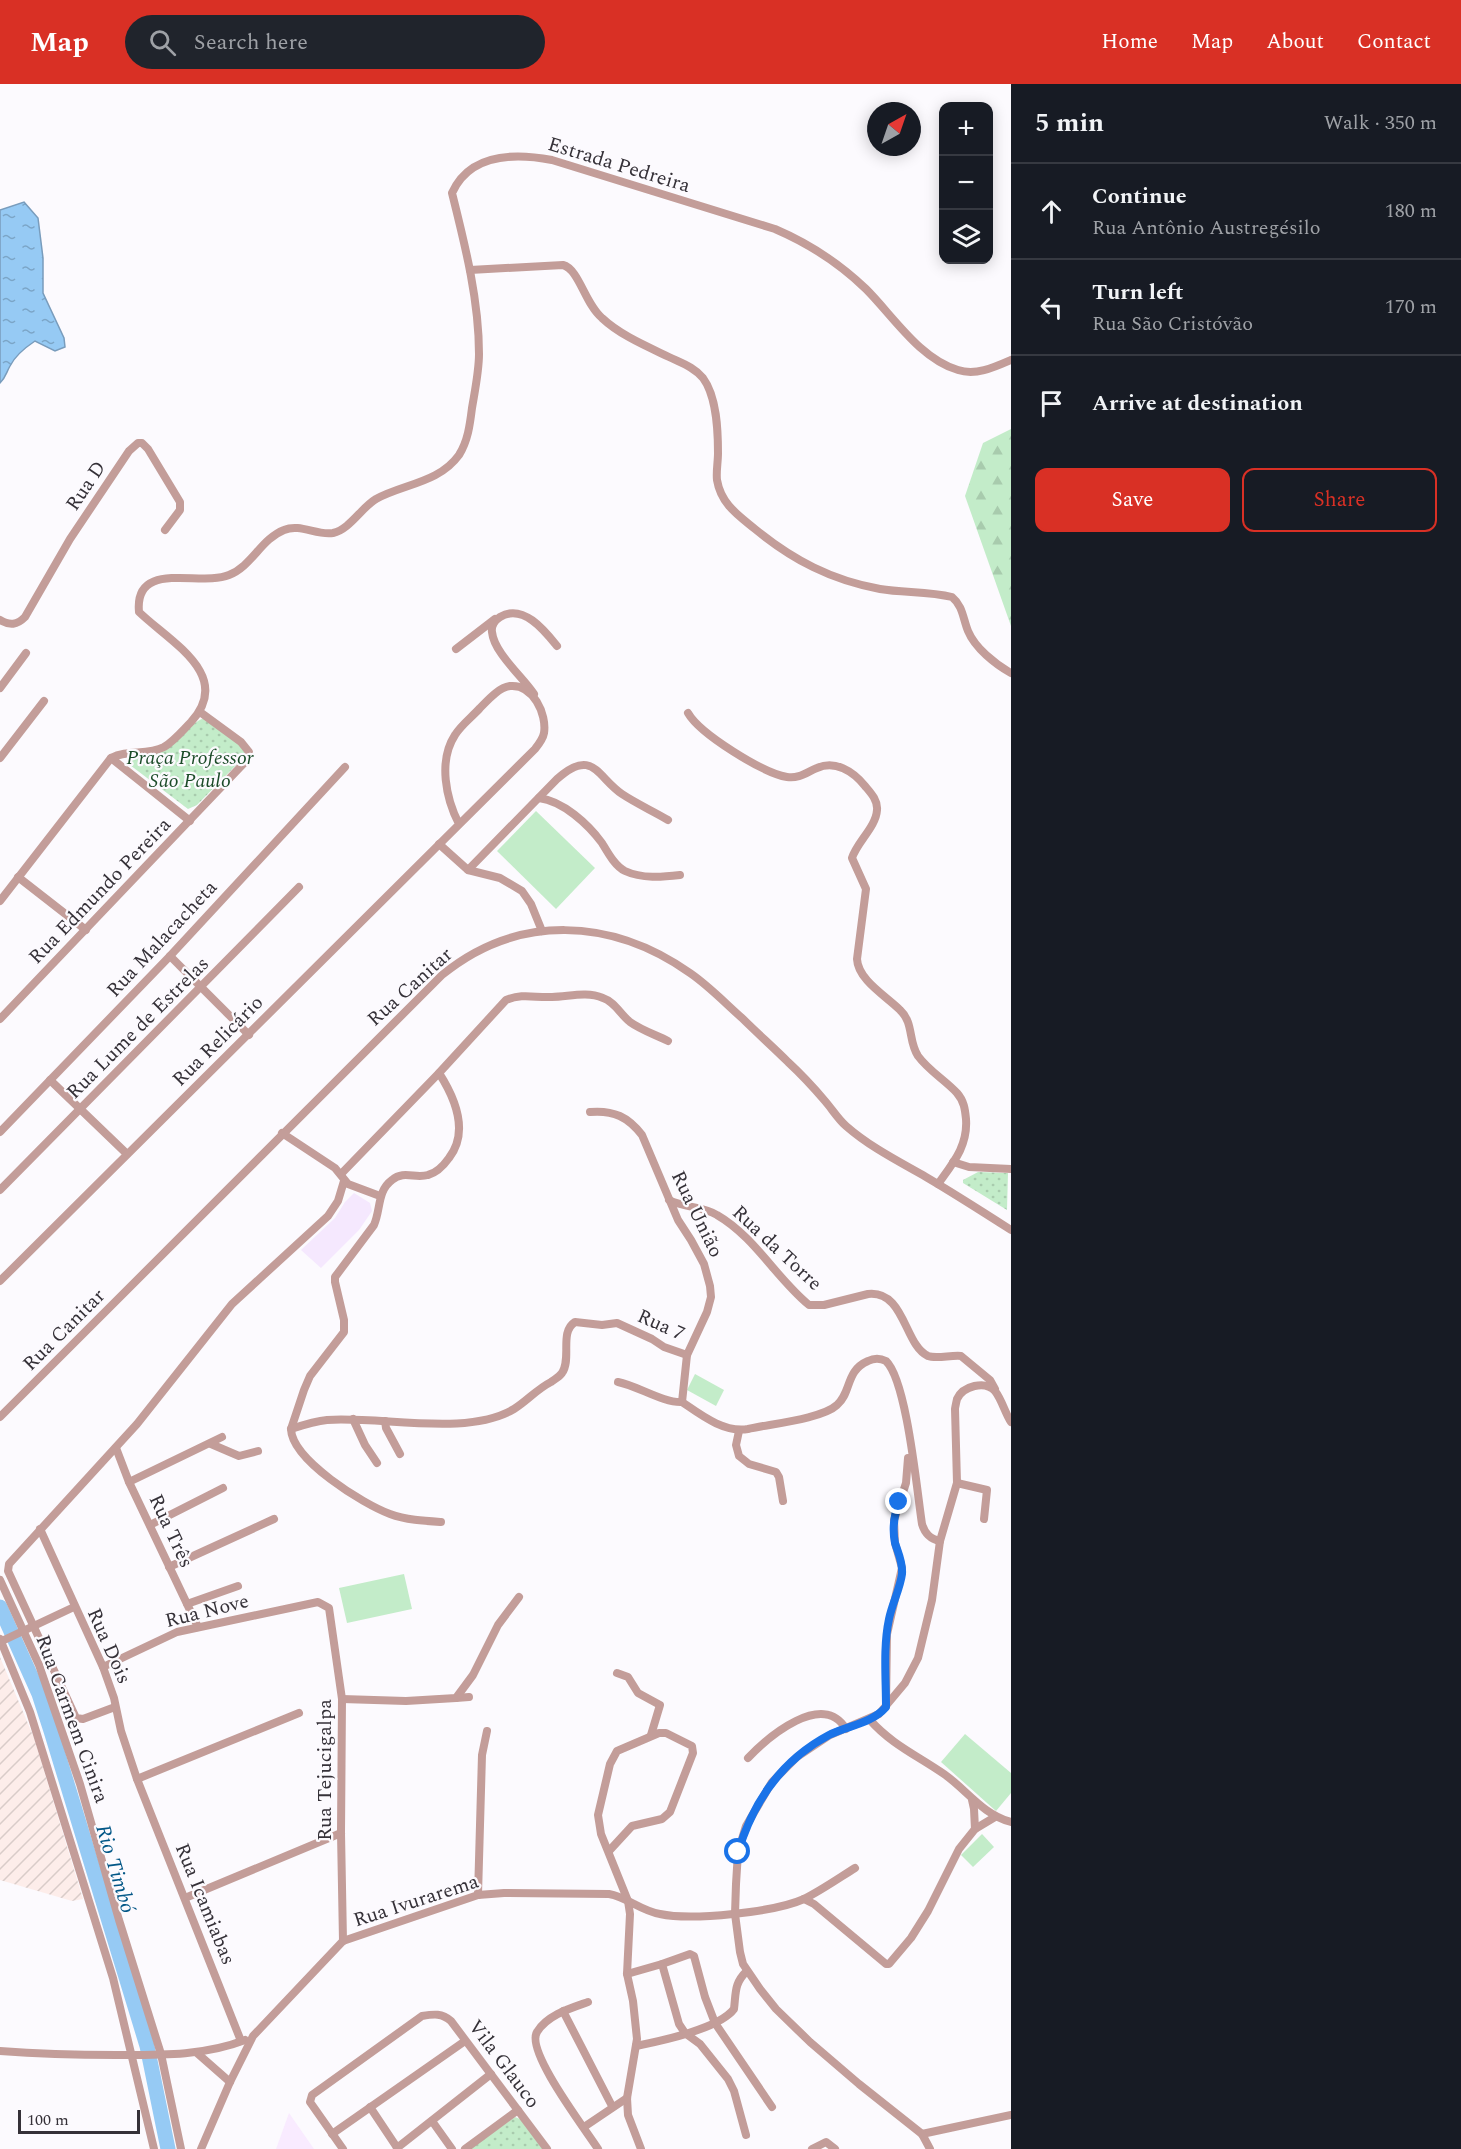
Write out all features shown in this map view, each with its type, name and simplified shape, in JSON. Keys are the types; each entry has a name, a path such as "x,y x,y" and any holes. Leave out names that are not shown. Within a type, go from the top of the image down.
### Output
{"street":[{"name":"Estrada Pedreira","path":"201,712 206,686 203,675 194,661 139,612 138,603 144,588 150,582 162,579 226,577 240,571 266,543 283,530 292,528 331,533 339,531 376,499 430,478 459,455 469,431 479,356 478,329 470,270 452,193 457,182 482,162 525,155 552,160 775,229 821,252 846,271 922,349 958,371 976,372 1011,360"},
{"path":"470,270 563,265 569,267 577,276 592,309 603,319 620,331 688,366 705,381 712,401 716,426 717,478 721,496 732,510 785,553 808,566 880,589 952,597 959,603 973,640 985,653 1011,673"},
{"name":"Rua D","path":"0,620 15,624 25,617 70,539 129,451 138,443 148,448 180,502 180,510 165,530"},
{"path":"456,649 498,618 510,613 522,615 542,628 557,646"},
{"path":"498,618 492,630 496,644 529,686 538,703"},
{"path":"0,688 26,653"},
{"path":"459,824 450,806 446,783 446,766 450,747 457,732 486,702 504,688 516,687 523,690 534,697 538,703"},
{"path":"0,758 44,701"},
{"name":"Rua Relicário","path":"0,1281 535,749 541,742 544,726 538,703"},
{"path":"0,901 111,758 122,753 144,753 164,747 201,712"},
{"name":"Rua Edmundo Pereira","path":"0,1019 247,760 249,752 246,748 201,712"},
{"path":"688,713 697,726 716,740 771,772 781,776 796,777 834,764 861,781 873,796 877,810 874,820 856,847 852,858 866,889 856,959 857,968 903,1012 910,1024 916,1054 929,1070 962,1100 967,1127 962,1149 938,1184"},
{"path":"111,758 190,821"},
{"path":"468,870 557,779 569,770 582,766 600,771 622,794 668,820"},
{"name":"Rua Malacacheta","path":"0,1132 170,956 345,767"},
{"path":"539,798 548,799 559,805 587,826 622,870 639,877 680,875"},
{"path":"438,844 468,870 500,878 512,883 522,891 531,904 542,931"},
{"path":"18,878 86,930"},
{"name":"Rua Lume de Estrelas","path":"0,1190 298,887"},
{"name":"Rua Canitar","path":"0,1417 425,991 457,963 480,950 503,940 542,931 569,930 610,935 638,943 676,964 706,985 788,1062 843,1124 872,1147 938,1184 1011,1230"},
{"path":"170,956 249,1035"},
{"path":"115,1707 83,1719 76,1718 8,1570 10,1562 116,1448 232,1304 328,1216 338,1201 343,1178 506,1000 517,995 553,998 584,995 603,998 613,1004 629,1021 668,1041"},
{"path":"439,1073 456,1105 459,1134 455,1150 436,1171 428,1175 398,1176 380,1196 378,1216 374,1225 335,1276 334,1282 344,1320 344,1332 310,1376 291,1429 297,1446 310,1462 358,1497 391,1515 441,1522"},
{"path":"50,1080 127,1154"},
{"name":"Rua União","path":"590,1112 621,1115 638,1129 646,1142 678,1220 697,1250 710,1286 711,1297 707,1312 687,1355 682,1402"},
{"path":"282,1133 335,1168 343,1178 380,1196"},
{"path":"953,1162 969,1167 1011,1169"},
{"name":"Rua da Torre","path":"669,1200 708,1210 727,1221 749,1240 809,1305 824,1305 875,1293 884,1296 895,1306 916,1342 926,1354 933,1357 961,1356 990,1380 995,1391"},
{"name":"Rua 7","path":"385,1421 457,1423 483,1421 513,1409 562,1373 566,1362 568,1330 576,1322 602,1325 616,1323 664,1347 687,1355"},
{"path":"618,1382 640,1388 668,1401 682,1402 724,1427 739,1431 831,1409 837,1406 843,1398 854,1371 867,1362 878,1359 889,1363 894,1373 909,1433 924,1532 940,1541"},
{"path":"930,2149 922,2134 859,2084 776,2009 747,1971 740,1952 735,1914 738,1852 746,1826 772,1782 797,1757 830,1735 870,1720 879,1714 905,1683 918,1658 932,1600 940,1541 957,1483 955,1408 958,1397 974,1386 986,1386 995,1391 1011,1422"},
{"path":"353,1419 365,1446 376,1463"},
{"path":"291,1429 326,1420 385,1421 386,1428 400,1454"},
{"path":"739,1431 736,1445 739,1456 749,1464 776,1472 783,1501"},
{"path":"886,1707 887,1634 902,1568 896,1544 894,1520 908,1474 909,1433"},
{"path":"129,1482 222,1437"},
{"path":"211,1444 239,1456 258,1451"},
{"name":"Rua Três","path":"116,1448 129,1482 198,1627"},
{"path":"957,1483 987,1490 984,1519"},
{"path":"150,1525 223,1488"},
{"path":"169,1567 274,1519"},
{"name":"Rua Dois","path":"40,1529 103,1667 137,1779"},
{"name":"Rua Carmem Cinira","path":"0,1580 51,1696 80,1784 159,2055 181,2149"},
{"path":"187,1605 238,1586"},
{"path":"456,1698 473,1675 498,1626 519,1597"},
{"name":"Rua Nove","path":"103,1667 177,1632 233,1622 309,1604 324,1604"},
{"name":"Rua Tejucigalpa","path":"324,1604 329,1608 331,1614 342,1699 341,1833 344,1941"},
{"path":"2,1640 74,1607"},
{"name":"Rua Carmem Cinira","path":"2,1640 30,1712 57,1792 113,1978 135,2055 154,2149"},
{"path":"617,1673 628,1677 635,1690 660,1706 651,1735"},
{"path":"342,1699 406,1701 469,1697"},
{"path":"137,1779 299,1713"},
{"path":"748,1758 774,1733 814,1714 832,1715 841,1721 846,1729"},
{"path":"870,1720 886,1737 944,1774 995,1817 1011,1822"},
{"path":"478,1895 482,1755 487,1731"},
{"path":"609,1851 632,1826 666,1817 693,1753 693,1747 666,1733 651,1735 616,1751 610,1764 598,1815 601,1834 628,1901 630,1914 627,1974 637,2032 627,2098 628,2115 641,2149"},
{"name":"Rua Icamiabas","path":"137,1779 241,2041"},
{"path":"971,1798 975,1829"},
{"path":"804,1899 814,1904 886,1964 890,1964 923,1920 959,1849 975,1829 995,1817"},
{"path":"185,1898 341,1833"},
{"name":"Rua Ivurarema","path":"253,2036 344,1941 478,1895 504,1893 609,1894 657,1914 673,1916 735,1914 804,1899 855,1868"},
{"path":"627,1974 692,1954 695,1957 705,1997 715,2023 772,2107"},
{"path":"662,1964 676,2016 686,2033 700,2043 728,2079 734,2091 746,2135"},
{"path":"636,2046 686,2033 715,2023 729,2015 734,2010 737,1981 747,1971"},
{"path":"588,2002 563,2011 537,2031 535,2042 543,2066 598,2149"},
{"path":"563,2011 612,2106"},
{"name":"Vila Glauco","path":"332,2134 312,2105 310,2099 315,2091 422,2016 440,2014 446,2017 491,2073 547,2149"},
{"path":"0,2051 47,2055 159,2055 227,2047 253,2036"},
{"path":"201,2149 253,2036"},
{"path":"343,2149 332,2134 465,2041"},
{"path":"197,2052 230,2082"},
{"path":"370,2108 397,2148 491,2073"},
{"path":"584,2127 627,2098"},
{"path":"465,2149 518,2110"},
{"path":"922,2134 1011,2115"},
{"path":"432,2121 452,2149"},
{"path":"812,2149 826,2142 835,2149"}],"shaded area":[{"path":"354,1193 370,1203 372,1211 359,1230 321,1268 301,1250 335,1218"},
{"path":"0,1657 34,1738 83,1899 72,1901 0,1880"},
{"path":"289,2113 314,2149 276,2149"}],"green space":[{"path":"1011,429 1011,626 965,496 983,443"},
{"name":"Praça Professor São Paulo","path":"204,718 243,747 245,752 243,758 197,805 188,809 126,762 169,748 193,725"},
{"path":"536,811 595,868 556,909 497,851"},
{"path":"978,1172 1008,1173 1007,1210 963,1183 963,1180"},
{"path":"695,1374 724,1390 716,1406 687,1390"},
{"path":"404,1574 412,1609 347,1623 339,1588"},
{"path":"965,1734 1011,1773 1011,1793 996,1811 941,1762"},
{"path":"982,1834 994,1847 973,1867 961,1855"},
{"path":"515,2117 520,2119 543,2149 469,2149"}],"water":[{"path":"24,202 38,218 43,258 43,293 64,338 65,347 55,351 35,341 15,359 0,383 0,210"}],"waterway":[{"name":"Rio Timbó","path":"0,1607 39,1694 51,1731 147,2046 168,2149"}],"route":[{"path":"738,1852 746,1826 758,1804 772,1782 797,1757 830,1735 870,1720 886,1707 887,1634 902,1576 901,1560 894,1531 894,1520 899,1502"}]}
